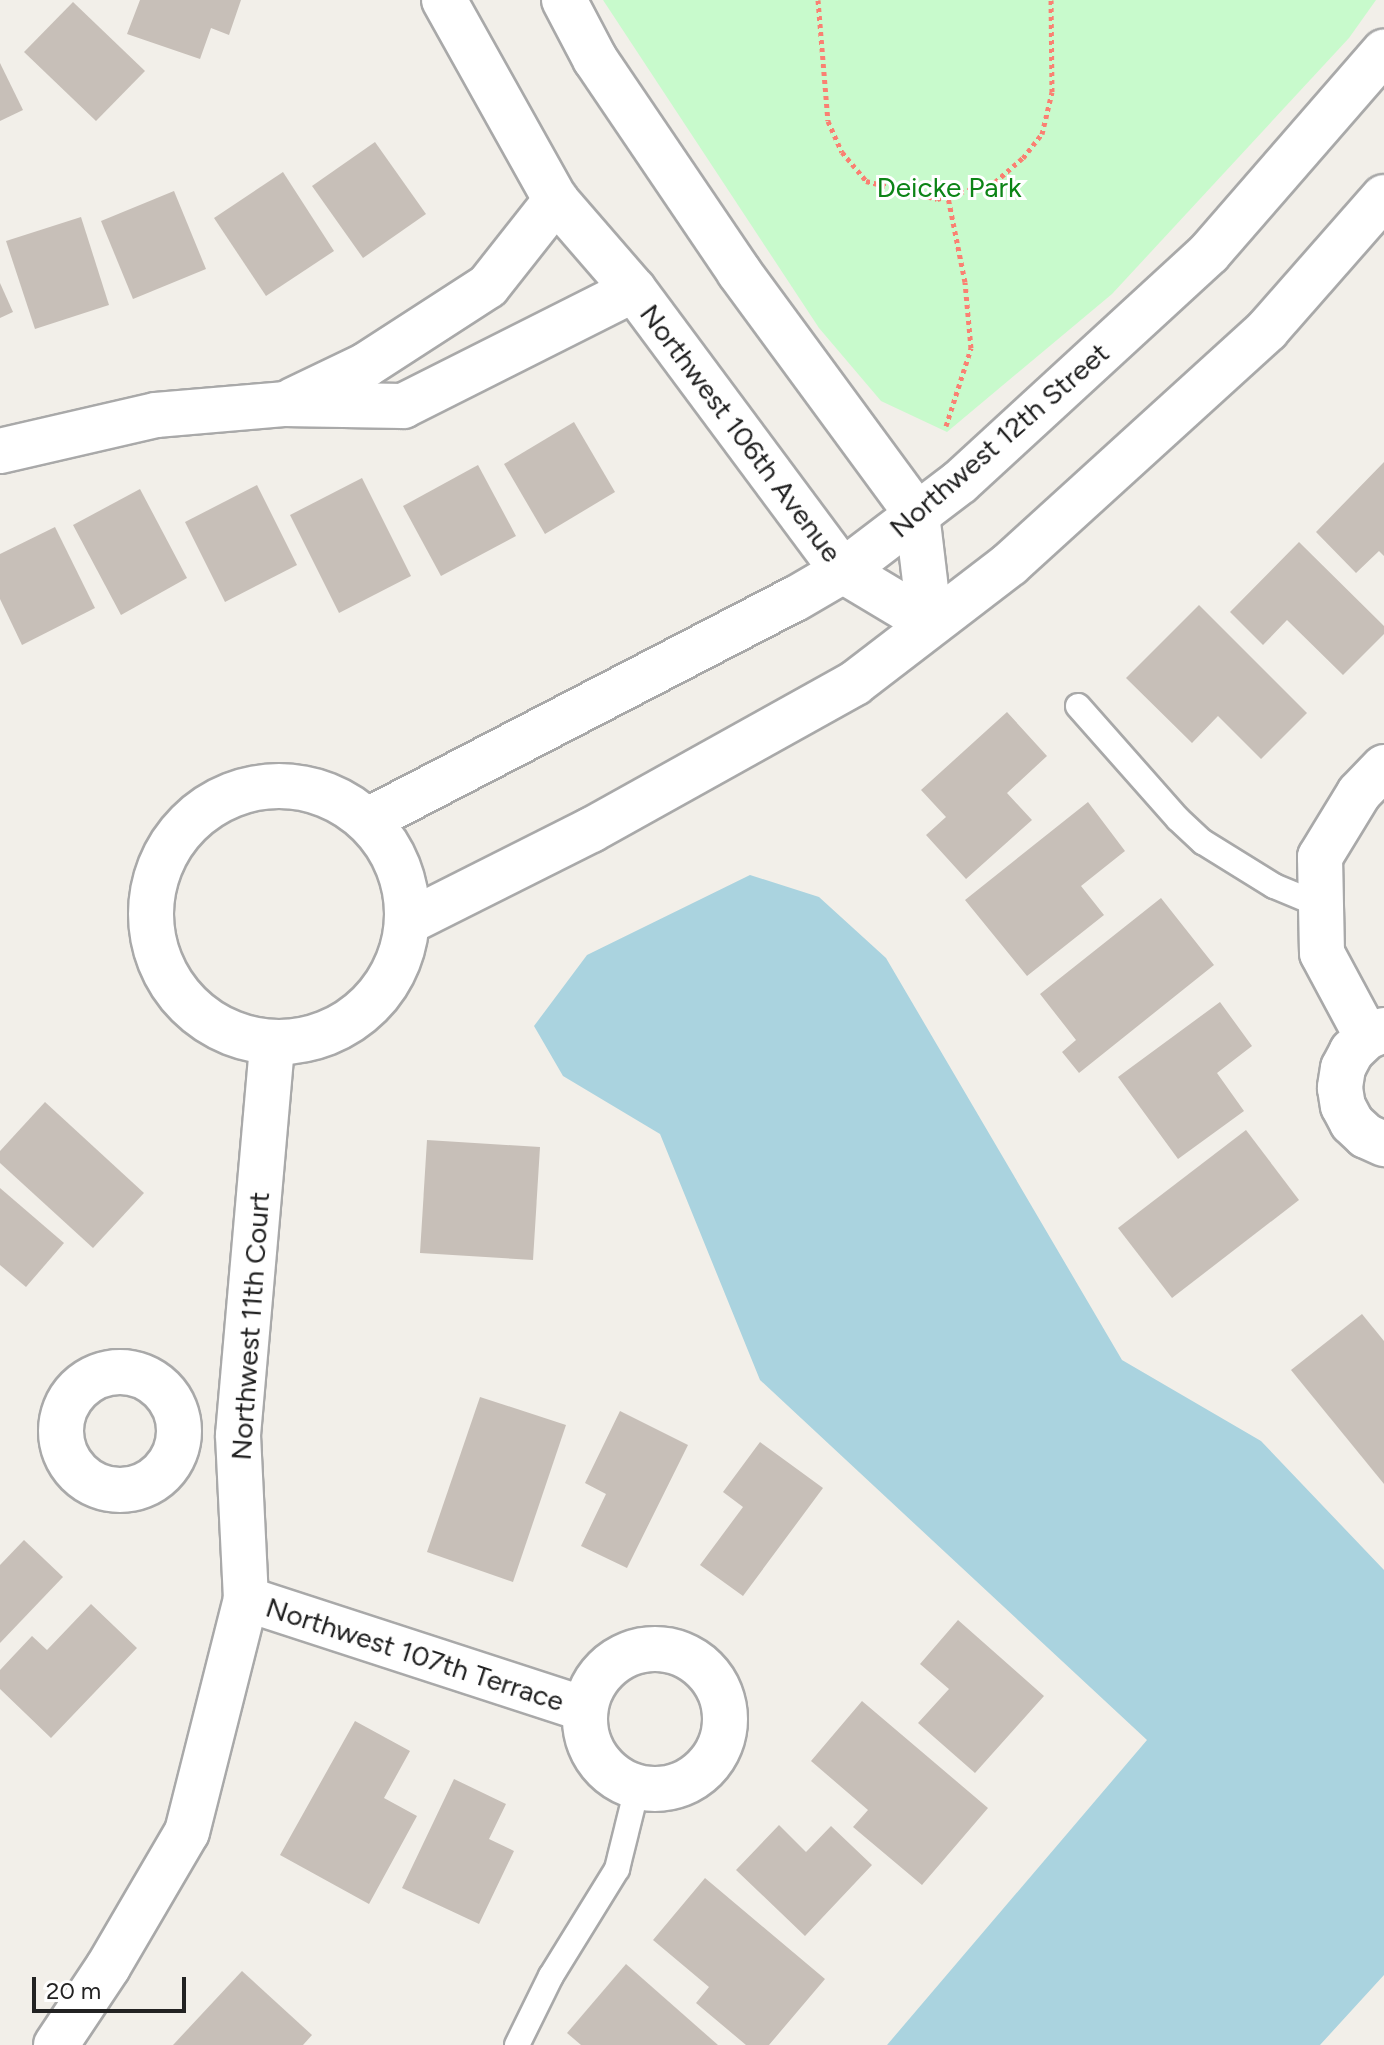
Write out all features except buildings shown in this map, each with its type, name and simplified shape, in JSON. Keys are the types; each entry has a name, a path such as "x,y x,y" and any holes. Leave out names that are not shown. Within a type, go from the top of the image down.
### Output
{"street":[{"name":"Northwest 106th Avenue","path":"444,0 556,200 634,290 843,571 930,623"},
{"path":"564,0 595,59 739,272 917,514 930,623"},
{"name":"Northwest 12th Street","path":"368,820 795,599 843,571 960,482 1209,253 1384,52"},
{"path":"408,922 591,830 855,683 1010,564 1267,330 1384,197"},
{"path":"284,404 366,365 488,286 556,200"},
{"path":"0,451 156,415 284,404 403,406 634,290"},
{"path":"1384,767 1359,793 1320,857 1322,953 1376,1034 1352,1051 1343,1068 1340,1088 1343,1106 1352,1123 1366,1136 1384,1144"},
{"path":"276,784 326,793 368,820 396,861 405,884 408,922 399,961 379,997 349,1024 312,1039 272,1044 232,1035 189,1008 160,967 149,918 158,868 185,825 226,796 276,784"},
{"name":"Northwest 11th Court","path":"56,2045 108,1967 187,1832 246,1599 238,1435 272,1044"},
{"path":"179,1433 238,1435"},
{"name":"Northwest 107th Terrace","path":"246,1599 585,1709"},
{"name":"Northwest 107th Terrace","path":"657,1648 690,1657 715,1679 726,1711 721,1745 701,1773 670,1788 637,1788 607,1771 588,1743 585,1709 598,1678 624,1655 657,1648"}],"lane":[{"path":"1078,706 1178,819 1203,842 1274,886 1320,905"},
{"path":"517,2045 551,1976 617,1869 637,1788"}],"path":[{"path":"818,0 828,121 842,152 866,181 937,199 995,182 1023,158 1042,134 1052,92 1051,0"},
{"path":"945,429 971,348 965,282 948,197"}],"green space":[{"name":"Deicke Park","path":"603,0 1376,0 1349,38 1112,294 947,432 881,401 819,328"}],"water":[{"path":"750,875 819,897 886,958 1122,1360 1261,1441 1384,1570 1384,1975 1320,2045 887,2045 1147,1740 760,1380 660,1134 563,1076 534,1026 587,955"}]}
